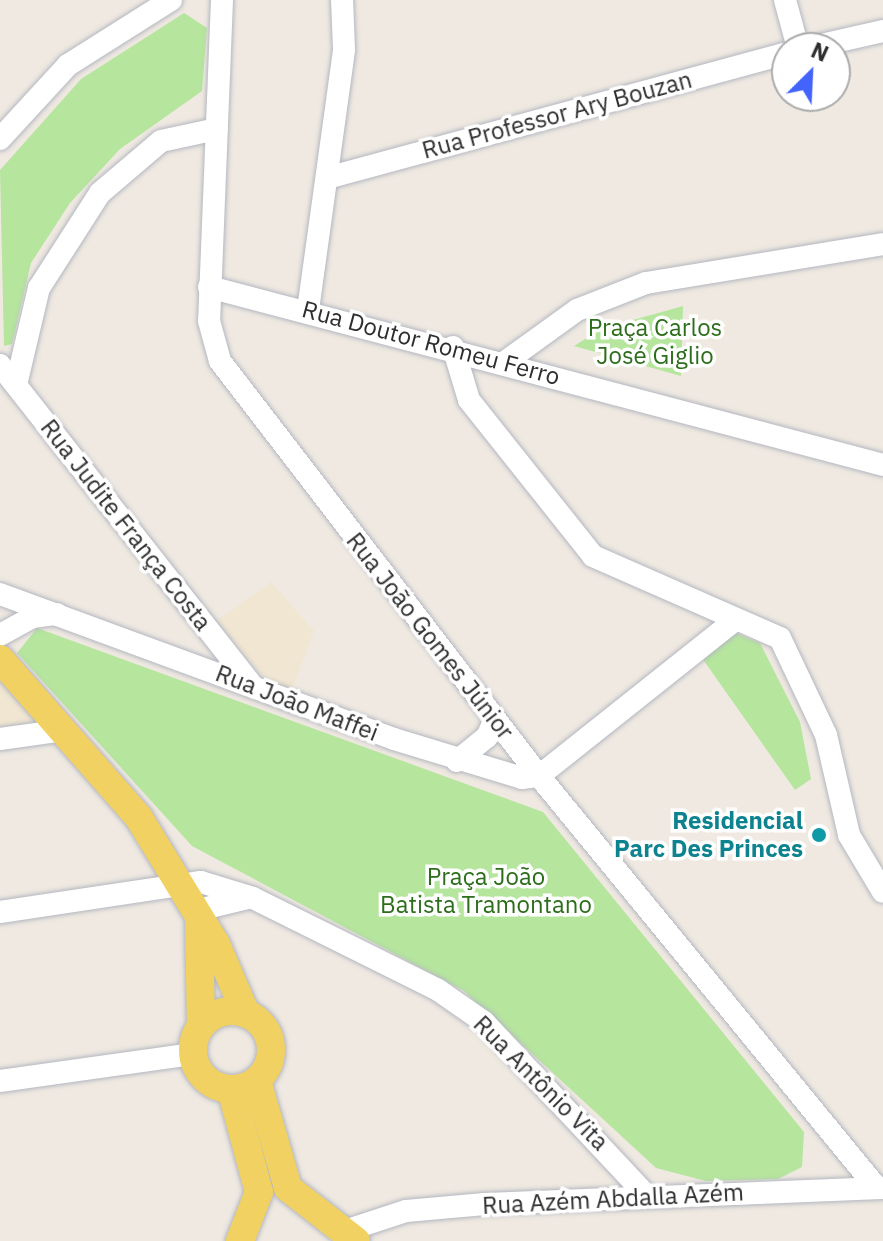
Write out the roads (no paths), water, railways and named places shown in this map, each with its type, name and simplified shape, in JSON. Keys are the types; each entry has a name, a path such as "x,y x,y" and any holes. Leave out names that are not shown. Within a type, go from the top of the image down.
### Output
{"main road":[{"path":"0,659 139,818 216,944 246,1014 271,1044 244,1085 259,1192 240,1241"},
{"path":"192,907 201,1025 193,1054 205,1079 244,1085"},
{"path":"201,1025 222,1012 246,1014"},
{"path":"244,1085 288,1188 351,1236"}],"street":[{"path":"0,139 68,65 171,0"},
{"name":"Rua João Gomes Júnior","path":"222,0 209,287 211,339 234,384 539,776 880,1188"},
{"path":"308,310 344,49 342,0"},
{"path":"785,0 794,32"},
{"path":"851,38 883,31"},
{"name":"Rua Professor Ary Bouzan","path":"327,178 771,57"},
{"path":"16,385 39,288 100,193 161,141 217,129"},
{"path":"505,362 577,310 646,283 883,244"},
{"name":"Rua Doutor Romeu Ferro","path":"209,287 453,347 883,465"},
{"path":"453,347 469,400 593,556 785,645 826,735 844,822 883,892"},
{"name":"Rua Judite França Costa","path":"0,365 252,685"},
{"name":"Rua João Maffei","path":"0,594 457,761 505,775 539,776"},
{"path":"0,635 32,617 58,614"},
{"path":"539,776 735,620"},
{"path":"457,761 487,737 495,719"},
{"path":"0,739 65,730"},
{"name":"Rua Antônio Vita","path":"0,912 192,907 214,883 253,898 438,990 484,1022 646,1195"},
{"path":"0,1081 193,1054"},
{"name":"Rua Azém Abdalla Azém","path":"351,1236 406,1211 646,1195 880,1188"}],"place":[{"name":"Residencial Parc Des Princes","path":"819,835"}],"park label":[{"name":"Praça Carlos José Giglio","path":"655,342"},
{"name":"Praça João Batista Tramontano","path":"486,891"}]}
